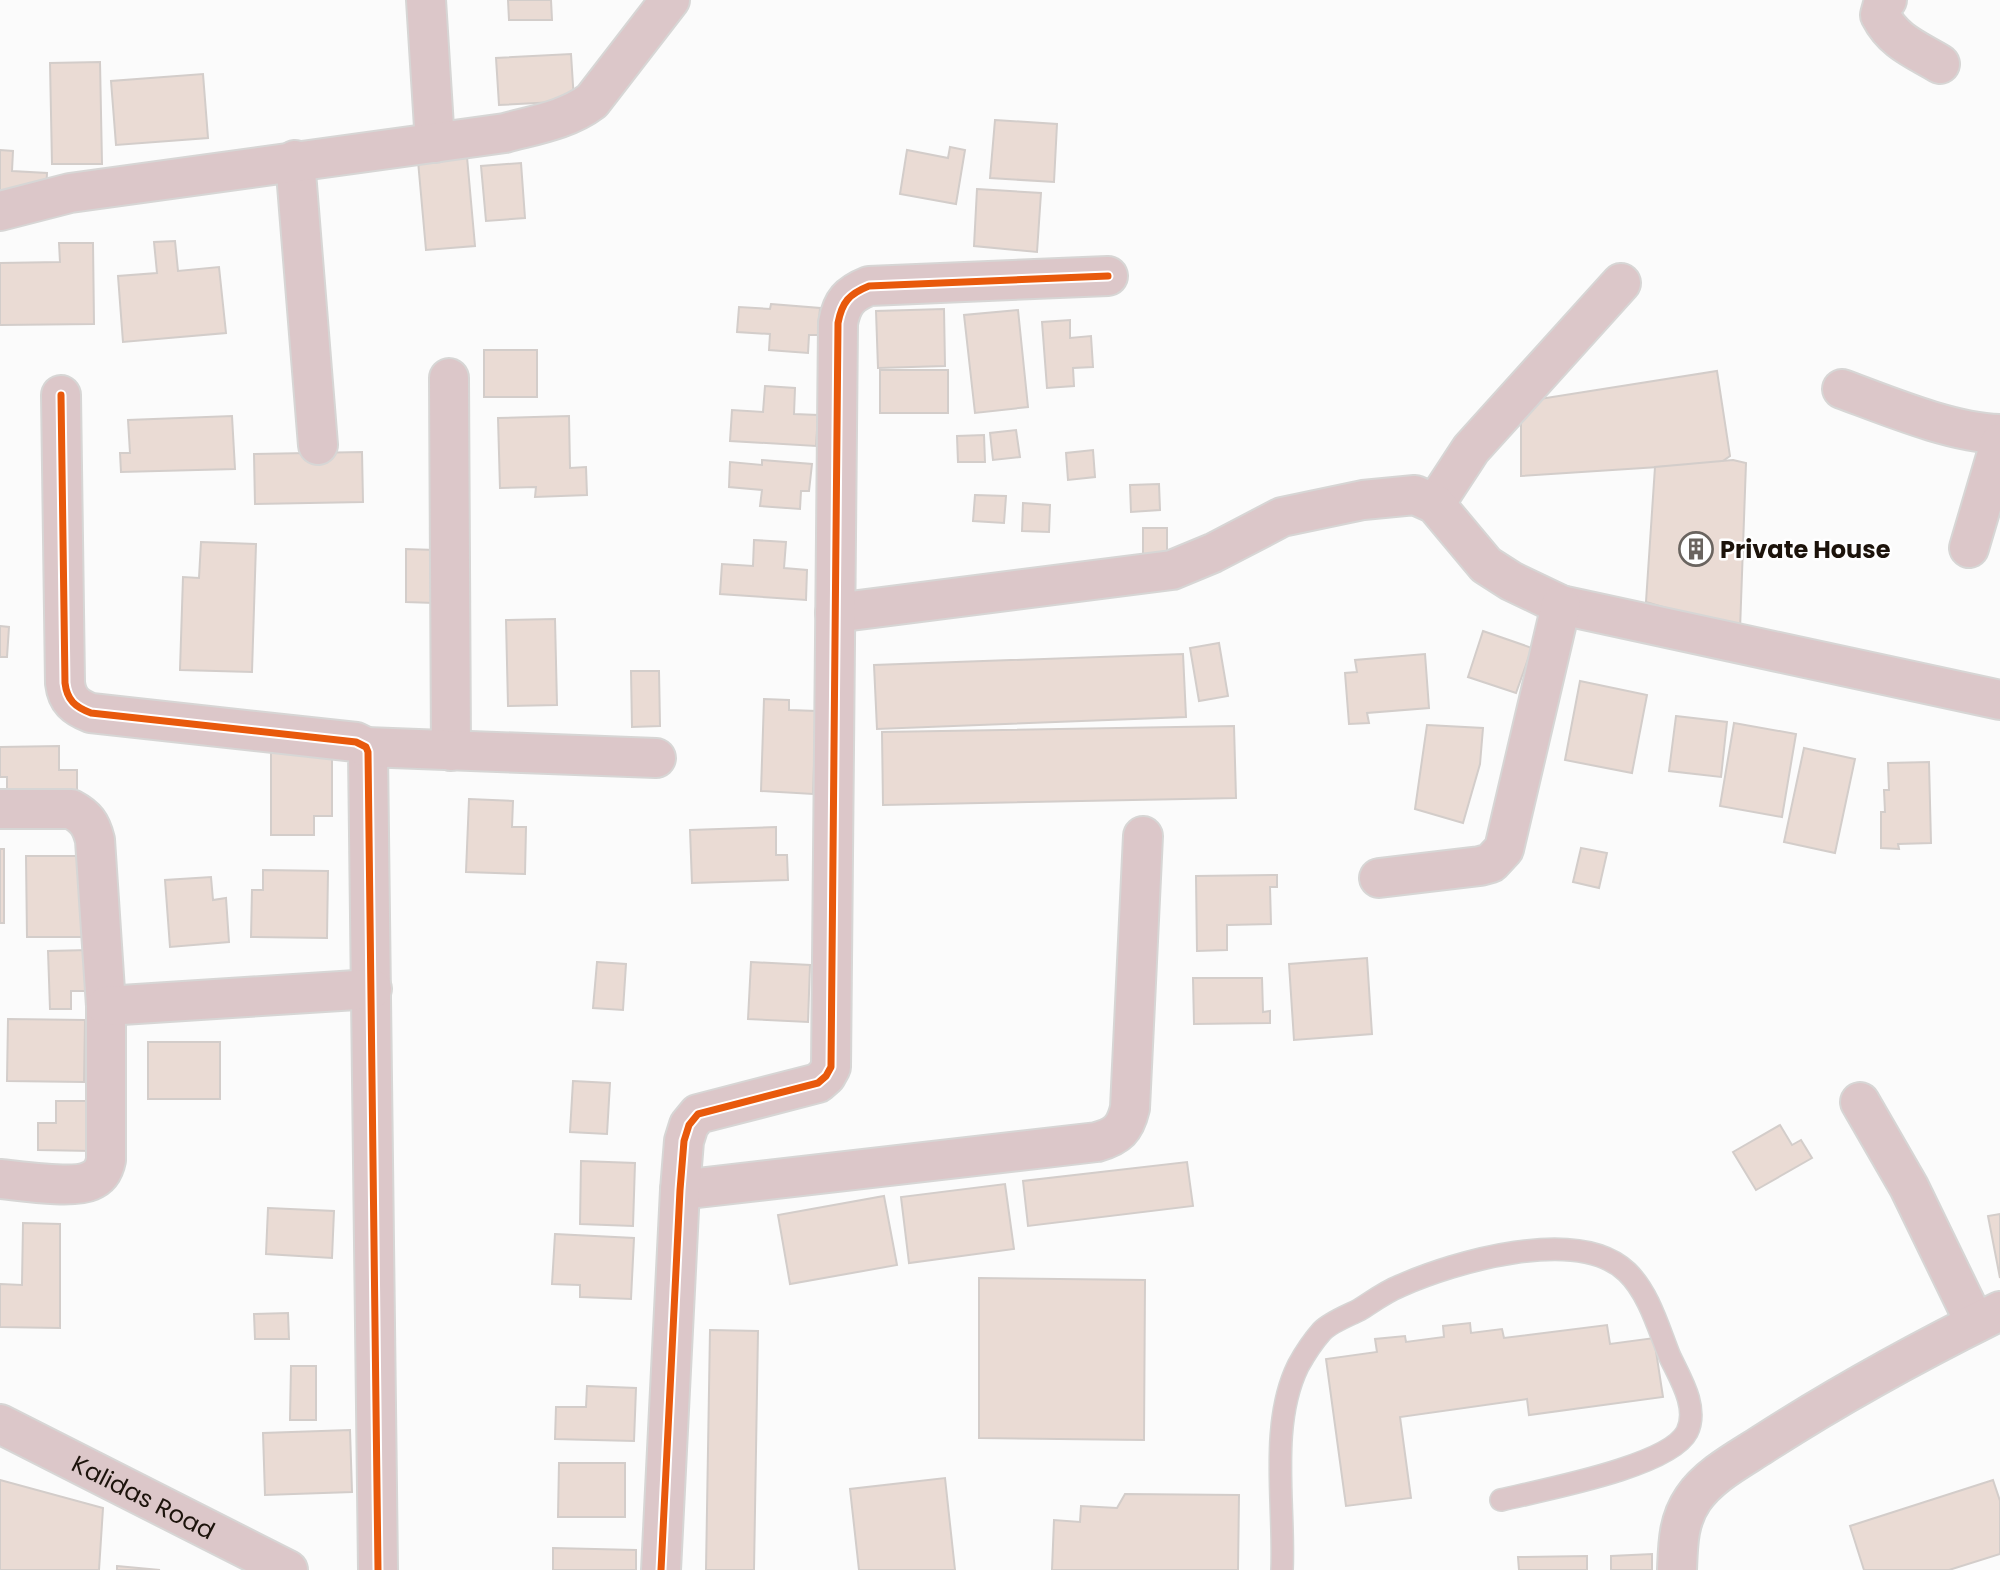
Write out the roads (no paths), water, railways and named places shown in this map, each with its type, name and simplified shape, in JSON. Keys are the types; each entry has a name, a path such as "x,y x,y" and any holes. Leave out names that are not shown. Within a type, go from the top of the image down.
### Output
{"street":[{"path":"426,0 435,142"},
{"path":"0,211 70,193 505,133 579,110 592,101 670,0"},
{"path":"1887,0 1883,4 1881,15 1888,30 1940,64"},
{"path":"296,160 318,446"},
{"path":"661,1570 680,1190 684,1141 689,1125 698,1114 818,1083 827,1076 831,1067 838,323 841,308 846,299 869,286 1108,276"},
{"path":"1435,504 1471,449 1621,283"},
{"path":"449,378 452,751"},
{"path":"1842,389 1914,416 1986,434 2000,434"},
{"path":"61,395 65,683 67,696 80,709 91,713 356,742 366,747 656,758"},
{"path":"1969,548 2000,443"},
{"path":"835,613 1172,570 1213,553 1282,517 1386,497 1415,495 1435,504 1486,565 1511,581 1561,605 2000,700"},
{"path":"1379,878 1480,866 1491,863 1504,849 1561,605"},
{"path":"366,747 370,758 378,1570"},
{"path":"0,809 71,809 81,814 91,825 95,840 106,1006 104,1171 92,1181 78,1185 0,1180"},
{"path":"680,1190 1097,1142 1119,1134 1126,1123 1130,1108 1143,836"},
{"path":"106,1006 372,989"},
{"path":"1677,1570 1681,1518 1694,1496 1721,1471 1794,1424 1988,1317 1860,1102"},
{"name":"Kalidas Road","path":"0,1424 253,1561 288,1570"}],"lane":[{"path":"1282,1570 1281,1460 1285,1402 1298,1366 1323,1331 1398,1287 1452,1266 1522,1250 1570,1250 1602,1258 1627,1272 1643,1295 1687,1394 1691,1413 1687,1432 1672,1447 1627,1468 1501,1500"}],"place":[{"name":"Private House","path":"1696,549"}]}
